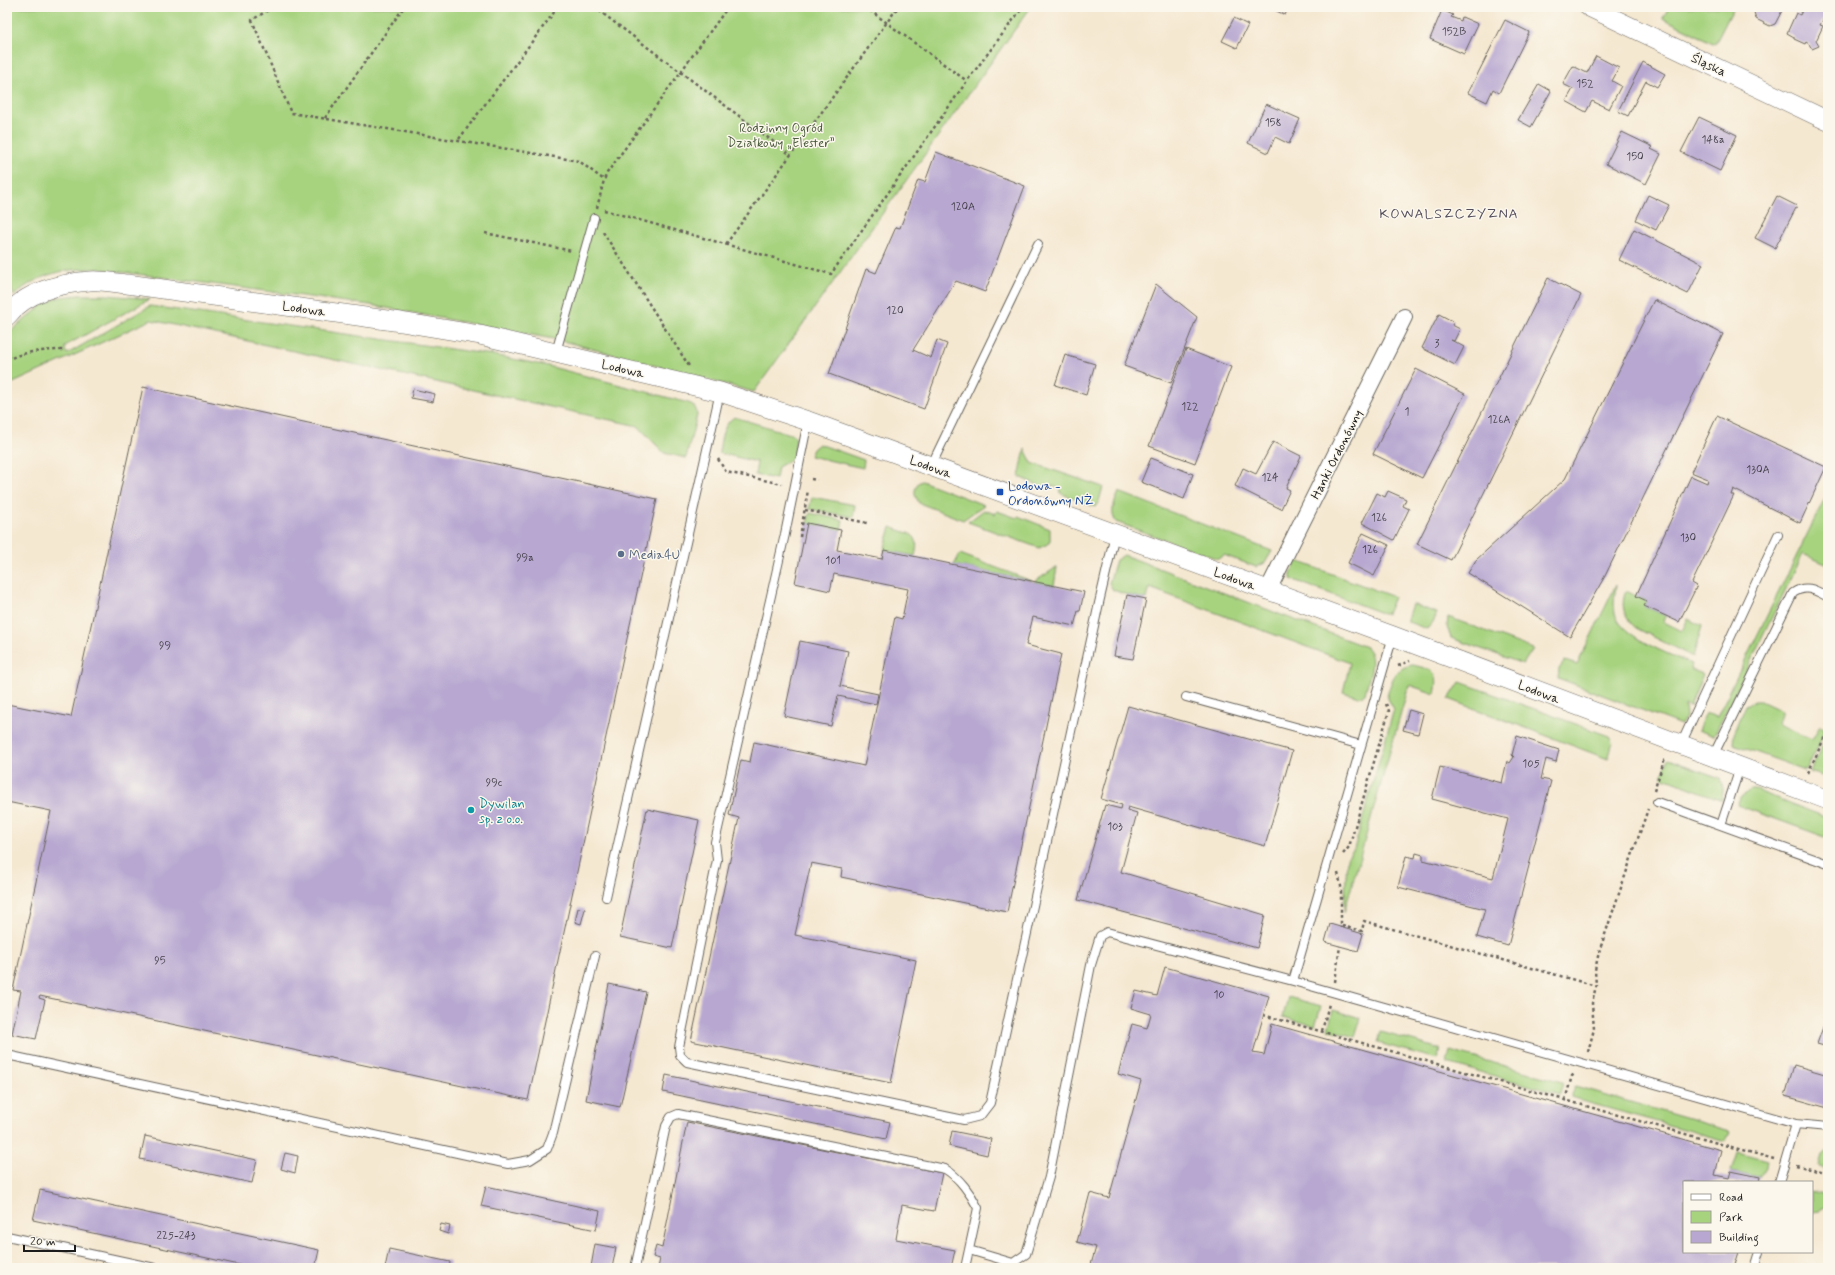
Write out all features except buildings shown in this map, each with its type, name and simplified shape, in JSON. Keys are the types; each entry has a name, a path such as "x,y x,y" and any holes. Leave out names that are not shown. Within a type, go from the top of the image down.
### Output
{"street":[{"name":"Śląska","path":"1590,7 1828,121"},
{"name":"Lodowa","path":"9,309 34,295 58,286 91,281 127,284 400,322 480,335 712,390 808,421 1393,636 1673,750 1713,756 1827,798"},
{"name":"Hanki Ordonówny","path":"1268,590 1404,317"}],"lane":[{"path":"556,352 594,218"},
{"path":"932,466 1038,244"},
{"path":"606,897 706,456 712,390"},
{"path":"808,421 795,486 715,842 717,860 679,1047 680,1054 687,1062 964,1120 980,1116 990,1103 1115,534"},
{"path":"1673,750 1778,535"},
{"path":"1713,756 1793,592 1800,588 1807,587 1813,588 1828,597"},
{"path":"1293,981 1393,636"},
{"path":"1186,696 1361,745"},
{"path":"1721,825 1740,766"},
{"path":"1654,799 1828,864"},
{"path":"969,1250 1013,1265 1026,1254 1049,1176 1091,965 1100,936 1102,933 1107,932 1293,981 1796,1124 1828,1127"},
{"path":"7,1055 508,1164 530,1160 547,1149 553,1133 595,956"},
{"path":"635,1268 666,1126 671,1117 678,1114 945,1169 953,1173 978,1208 965,1268"},
{"path":"1779,1181 1796,1124"},
{"path":"7,1236 155,1268"},
{"path":"1754,1268 1759,1253"}],"path":[{"path":"273,7 252,20 290,113 579,161 604,180"},
{"path":"325,118 404,7"},
{"path":"458,140 558,7"},
{"path":"594,7 791,155"},
{"path":"712,390 594,218 607,173 728,7"},
{"path":"865,7 967,81"},
{"path":"726,244 898,7"},
{"path":"597,208 831,274 967,81 1024,7"},
{"path":"485,234 584,254"},
{"path":"7,361 21,355 65,350"},
{"path":"706,456 718,459 726,472 795,486"},
{"path":"811,479 817,480"},
{"path":"805,510 866,523"},
{"path":"1396,667 1412,661"},
{"path":"1343,856 1349,847 1389,711 1384,699"},
{"path":"1807,775 1828,730"},
{"path":"1565,1100 1572,1076 1587,1058 1594,1029 1592,1003 1596,986 1595,970 1601,946 1673,750"},
{"path":"1340,867 1338,873 1341,886 1342,927 1362,931 1364,921 1596,986"},
{"path":"1263,1015 1828,1174"}],"green space":[{"name":"Rodzinny Ogród Działkowy „Elester”","path":"7,7 1031,7 754,392 559,340 370,305 99,269 64,271 43,277 23,288 14,296 7,278"},
{"path":"1669,7 1734,7 1715,44 1663,18"},
{"path":"107,295 150,299 65,346 67,354 150,306 493,355 548,366 688,403 695,407 697,415 686,458 664,453 638,426 151,320 11,384 7,399 7,334 44,304 60,297"},
{"path":"734,417 794,435 796,438 794,458 778,467 776,479 755,475 757,462 719,453 721,438 727,424"},
{"path":"819,444 864,460 863,468 810,456 813,449"},
{"path":"1025,449 1032,463 1103,487 1099,501 1095,507 1060,493 1061,489 1049,485 1047,489 1019,477"},
{"path":"922,481 984,505 963,520 919,503 915,495 915,490 918,483"},
{"path":"1119,492 1272,551 1265,563 1256,567 1224,555 1218,559 1116,522 1113,511 1114,503"},
{"path":"1828,492 1828,565 1803,554 1714,736 1698,730 1705,713 1717,717"},
{"path":"812,497 855,505 853,517 809,509"},
{"path":"984,510 995,514 997,511 1017,518 1018,516 1050,529 1050,543 1039,548 968,522"},
{"path":"810,513 843,520 841,530 807,523"},
{"path":"891,527 909,533 915,538 915,556 884,550"},
{"path":"960,554 1033,582 954,565"},
{"path":"1124,555 1366,647 1370,652 1372,663 1365,694 1359,697 1343,692 1350,663 1150,588 1146,599 1113,590 1109,583 1116,560"},
{"path":"1297,561 1394,597 1387,614 1291,579 1291,573"},
{"path":"1057,567 1054,586 1034,582"},
{"path":"1616,585 1614,610 1619,622 1626,630 1647,644 1691,664 1690,669 1703,674 1690,707 1685,705 1686,717 1681,725 1558,678 1559,669 1565,661 1577,665"},
{"path":"1626,591 1647,601 1645,606 1666,616 1664,622 1682,631 1688,619 1702,626 1693,657 1636,628 1626,616 1624,611 1623,602"},
{"path":"1412,604 1437,613 1433,622 1427,629 1408,622 1408,616"},
{"path":"1448,617 1533,649 1523,664 1451,638 1447,627"},
{"path":"1413,665 1426,668 1434,673 1437,680 1435,694 1409,685 1344,913 1347,858 1354,849 1394,709 1387,697 1392,680 1398,672 1407,666"},
{"path":"1460,682 1609,736 1612,744 1608,759 1449,699"},
{"path":"1755,701 1761,701 1782,711 1778,724 1812,739 1820,726 1826,729 1807,769 1805,770 1733,744 1734,734 1746,705"},
{"path":"1828,734 1828,778 1810,772"},
{"path":"1668,759 1720,778 1723,789 1722,800 1662,777"},
{"path":"1750,790 1755,790 1828,818 1828,838 1737,805 1740,798"},
{"path":"1288,997 1321,1006 1315,1026 1283,1017"},
{"path":"1333,1010 1361,1018 1355,1037 1328,1029"},
{"path":"1381,1032 1440,1049 1437,1059 1378,1043"},
{"path":"1450,1051 1563,1082 1560,1094 1447,1063"},
{"path":"1575,1086 1730,1131 1726,1141 1571,1098"},
{"path":"1828,1151 1828,1169 1819,1167 1822,1156"},
{"path":"1737,1152 1767,1160 1766,1167 1760,1177 1731,1171"},
{"path":"1827,1178 1828,1205 1819,1211 1813,1212 1813,1191 1823,1194"}],"place":[{"name":"Lodowa - Ordonówny NŻ","path":"1000,492"},
{"name":"Media4U","path":"621,554"},
{"name":"Dywilan sp. z o.o.","path":"471,810"}],"district":[{"name":"KOWALSZCZYZNA","path":"1449,213"}]}
